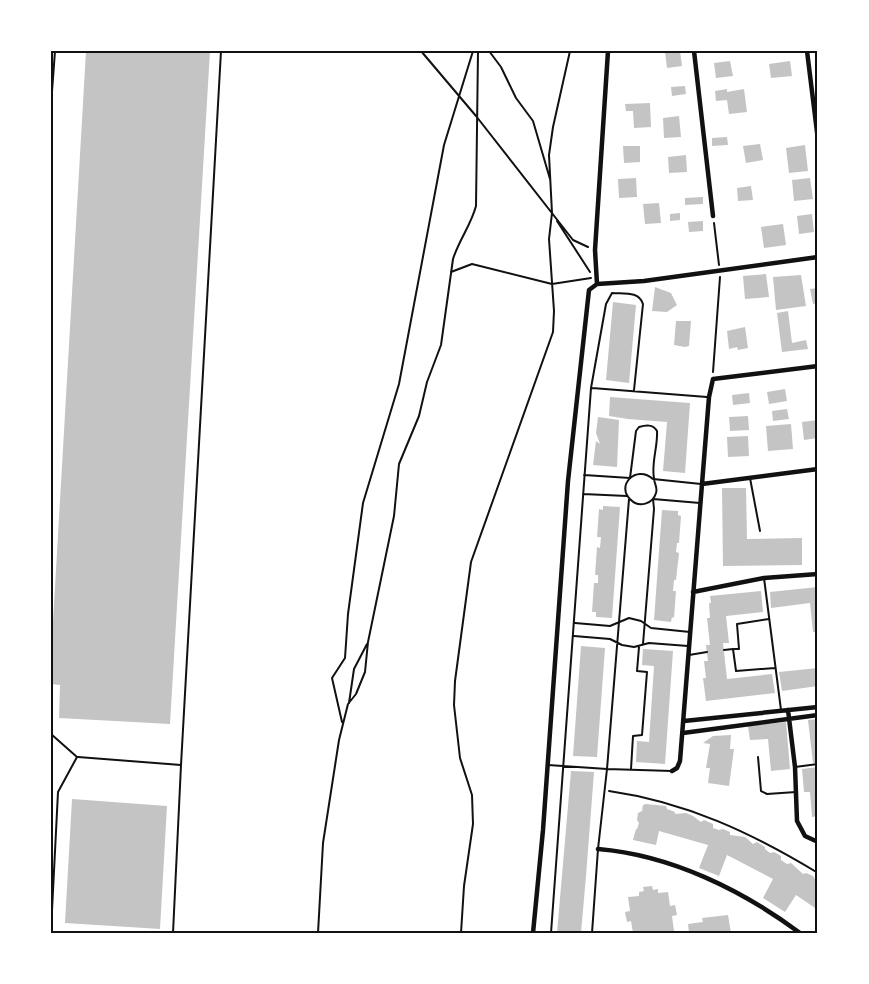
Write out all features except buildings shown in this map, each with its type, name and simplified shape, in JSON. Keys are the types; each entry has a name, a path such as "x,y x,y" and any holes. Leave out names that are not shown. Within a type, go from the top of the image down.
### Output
{"street":[{"path":"597,284 595,250 608,51"},
{"path":"694,51 713,216"},
{"path":"807,51 818,140"},
{"path":"533,933 568,481 589,290 597,284 644,282 818,257"},
{"path":"672,771 677,768 680,762 709,397 713,380 818,366"},
{"path":"702,484 818,469"},
{"path":"693,592 764,578 818,574"},
{"path":"684,721 781,710 818,708"},
{"path":"788,710 795,767 797,821 805,836 818,842"},
{"path":"683,732 818,716"},
{"path":"598,849 619,851 667,863 720,884 777,916 800,933"}],"lane":[{"path":"51,105 55,51"},
{"path":"173,933 180,765 221,51"},
{"path":"550,933 574,636 591,388 606,304 612,293 637,295 644,304 634,390"},
{"path":"591,388 709,397"},
{"path":"650,426 657,431 654,479 657,489 649,503 639,504 629,499 626,486 630,478 636,431 639,427 650,426"},
{"path":"584,475 630,478 644,474 654,479 702,484"},
{"path":"750,478 760,531"},
{"path":"583,494 627,496"},
{"path":"592,933 629,499"},
{"path":"653,499 700,503"},
{"path":"643,644 654,509 653,499"},
{"path":"764,578 781,710"},
{"path":"574,623 610,626 629,618 645,623 651,628 690,632"},
{"path":"724,650 739,649 737,624 769,619"},
{"path":"574,636 610,639 627,646 639,646 650,642 689,646"},
{"path":"631,769 633,736 642,735 647,672 637,671 639,646"},
{"path":"733,650 736,671 775,668"},
{"path":"688,655 707,652"},
{"path":"51,734 78,757 180,765"},
{"path":"51,930 58,792 78,757"},
{"path":"758,757 761,791 767,794 796,792"},
{"path":"795,767 818,764"},
{"path":"547,765 672,771"}],"path":[{"path":"421,51 476,116 573,240 595,250"},
{"path":"342,724 332,678 345,658 348,614 363,503 399,384 444,145 473,51"},
{"path":"348,704 362,682 365,672 368,642 394,516 399,464 419,416 427,382 441,344 451,272 457,247 476,206 478,51"},
{"path":"490,51 501,67 516,98 533,121 550,182"},
{"path":"461,933 464,886 473,824 472,795 460,758 454,705 455,681 471,562 552,332 554,311 549,239 552,213 549,155 553,127 570,51"},
{"path":"451,272 472,264 552,284 593,277 552,213"},
{"path":"713,216 720,270 713,380"},
{"path":"318,933 323,843 342,724 348,704 354,670 368,642"},
{"path":"604,790 640,796 692,810 749,834 818,873"}]}
